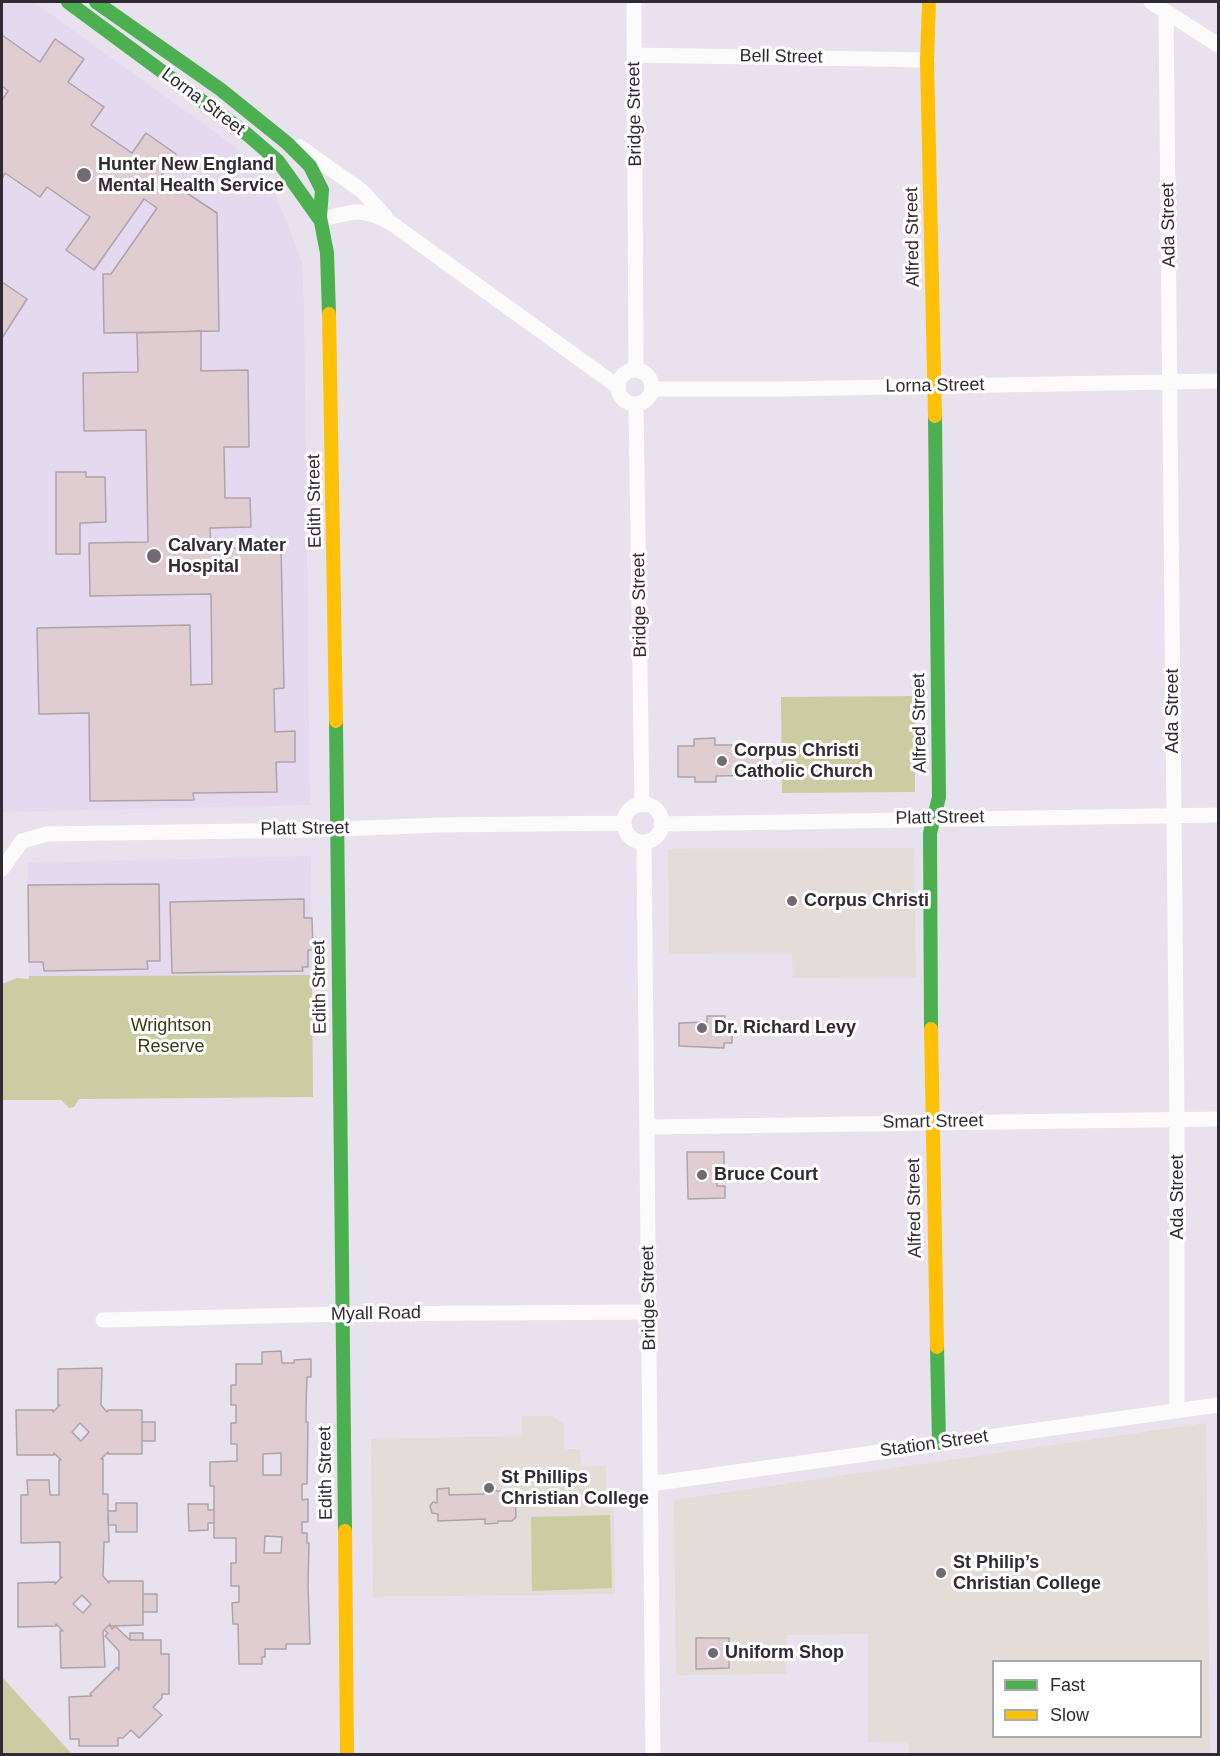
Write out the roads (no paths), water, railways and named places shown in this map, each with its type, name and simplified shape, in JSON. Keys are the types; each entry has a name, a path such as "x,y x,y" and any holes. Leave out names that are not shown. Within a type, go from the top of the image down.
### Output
{"main road":[{"name":"Lorna Street","path":"68,2 248,135 278,161 320,220"},
{"name":"Lorna Street","path":"96,2 258,118 294,148 321,187 320,220"},
{"name":"Alfred Street","path":"929,2 927,60 939,797 930,833 932,1122 939,1443"},
{"name":"Edith Street","path":"320,220 327,253 333,518 347,1755"}],"street":[{"name":"Bridge Street","path":"634,2 636,370"},
{"path":"1151,2 1218,45"},
{"name":"Ada Street","path":"1166,12 1177,1120 1177,1410"},
{"name":"Bell Street","path":"634,55 927,60"},
{"name":"Lorna Street","path":"258,118 362,191 391,223"},
{"name":"Lorna Street","path":"320,220 362,211 374,213 617,386"},
{"path":"636,370 648,376 652,388 649,398 636,404 623,399 617,386 624,374 636,370"},
{"name":"Lorna Street","path":"652,388 772,389 1218,381"},
{"name":"Bridge Street","path":"636,404 642,805"},
{"path":"642,805 656,810 662,824 658,834 650,841 644,842 631,839 624,823 629,810 642,805"},
{"name":"Platt Street","path":"662,824 1218,815"},
{"name":"Platt Street","path":"2,869 22,841 47,834 624,823"},
{"name":"Bridge Street","path":"644,842 653,1755"},
{"name":"Smart Street","path":"647,1127 1218,1119"},
{"name":"Myall Road","path":"103,1320 343,1314 649,1311"},
{"name":"Station Street","path":"650,1484 1218,1405"}],"place":[{"name":"Hunter New England Mental Health Service","path":"84,175"},
{"name":"Calvary Mater Hospital","path":"154,556"},
{"name":"Corpus Christi Catholic Church","path":"722,761"},
{"name":"Corpus Christi","path":"792,901"},
{"name":"Dr. Richard Levy","path":"702,1028"},
{"name":"Bruce Court","path":"702,1175"},
{"name":"St Phillips Christian College","path":"489,1488"},
{"name":"St Philip’s Christian College","path":"941,1573"},
{"name":"Uniform Shop","path":"713,1653"}],"park label":[{"name":"Wrightson Reserve","path":"171,1036"}]}
